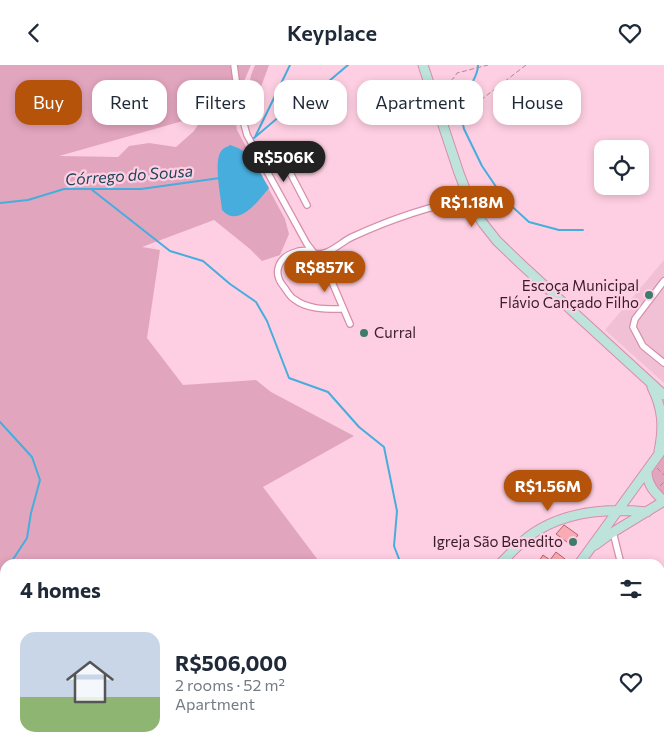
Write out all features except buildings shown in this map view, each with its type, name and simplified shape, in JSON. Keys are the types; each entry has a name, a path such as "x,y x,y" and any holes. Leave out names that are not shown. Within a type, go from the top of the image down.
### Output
{"street":[{"path":"234,65 244,126 258,158 314,253 320,255 352,237 438,205 469,199"},
{"path":"424,65 429,80"},
{"path":"443,125 469,199 482,222 522,265 664,395"},
{"path":"258,158 263,155 279,156 284,161 307,205"},
{"path":"311,250 296,252 284,257 279,263 276,273 281,284 294,299 316,308 343,309"},
{"path":"320,255 350,324"},
{"path":"664,281 635,319 633,327 643,346 664,363"},
{"path":"581,559 661,451 664,430 663,417 660,403 649,382"},
{"path":"587,551 613,532 664,502 651,487 647,471"},
{"path":"505,559 543,527 581,514 619,509 647,512"},
{"path":"613,532 620,559"}],"path":[{"path":"453,80 457,73 488,65"},
{"path":"444,129 526,65"},
{"path":"655,466 664,475"}],"shaded area":[{"path":"0,65 251,65 245,80 177,80 177,123 59,156 118,157 129,146 149,143 176,147 194,131 198,125 236,125 237,130 285,219 289,234 280,255 262,261 214,220 142,247 160,250 147,338 183,385 256,380 271,392 354,436 263,487 317,559 0,559"},
{"path":"255,65 269,65 264,80 250,80"},
{"name":"Escoça Municipal Flávio Cançado Filho","path":"664,260 664,383 605,330"},
{"path":"664,454 664,494 653,484 650,476"}],"water":[{"path":"230,145 245,152 250,157 269,188 248,211 235,216 228,215 222,210 218,178 220,154 223,149"}],"waterway":[{"path":"255,137 290,65"},
{"name":"Córrego do Sousa","path":"254,138 287,110 309,98 348,65"},
{"path":"478,65 474,80 458,103 464,129 482,166 505,200 529,222 559,230 583,230"},
{"name":"Córrego do Sousa","path":"0,203 28,200 64,189 141,189 220,178"},
{"path":"91,189 170,251 203,261 230,284 256,302 267,321 289,378 328,392 359,427 384,447 397,511 394,546 399,559"},
{"path":"0,422 32,457 40,480 31,513 27,538 13,559"}],"place":[{"name":"Escoça Municipal Flávio Cançado Filho","path":"649,295"},
{"name":"Curral","path":"364,333"},
{"name":"Igreja São Benedito","path":"573,542"}]}
